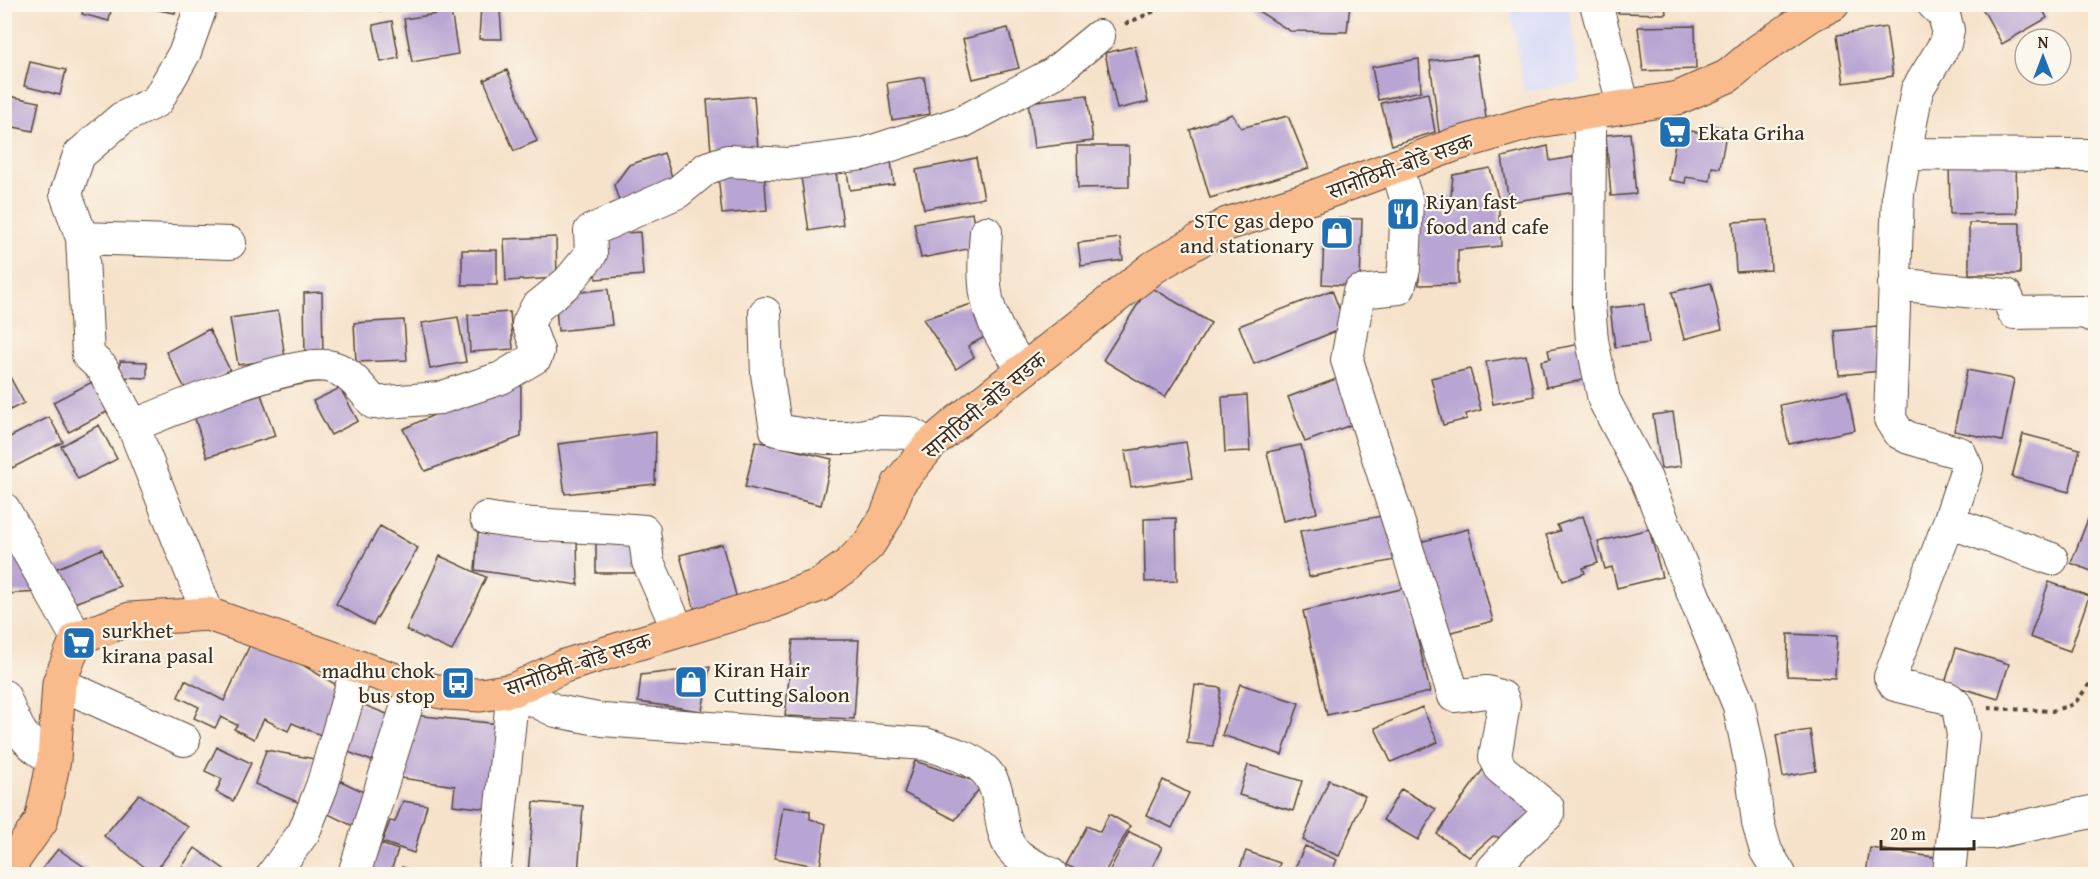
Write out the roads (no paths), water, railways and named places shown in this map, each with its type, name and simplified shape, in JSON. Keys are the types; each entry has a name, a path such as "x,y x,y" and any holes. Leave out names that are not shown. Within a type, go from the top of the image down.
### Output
{"main road":[{"name":"सानोठिमी-बोडे सडक","path":"77,638 130,619 208,614 413,686 447,693 480,696 513,690 564,666 820,585 849,565 869,544 886,517 899,483 930,445 1154,267 1227,224 1313,197 1454,145 1532,122 1678,98 1728,76 1758,51 1811,15 1833,4"},
{"path":"4,874 41,821 54,760 59,683 77,638"}],"street":[{"path":"202,4 185,52 157,101 122,118 79,155 66,194 82,238 88,355 102,368 133,426 208,614"},
{"path":"1596,4 1624,107"},
{"path":"1933,4 1944,15 1948,30 1945,44 1917,90 1898,193 1890,419 1898,432 1903,435 1960,453 1967,468 1890,677 1895,685 1948,698 1959,707 1963,735 1949,874"},
{"path":"133,426 176,408 281,371 330,365 354,379 374,403 440,398 501,378 536,357 538,351 528,324 536,308 568,282 591,254 590,231 678,192 707,168 728,161 788,164 864,154 962,122 1054,73 1099,36"},
{"path":"1590,112 1589,305 1592,340 1604,400 1646,479 1739,706 1751,765 1758,823 1766,851 1780,874"},
{"path":"1906,154 2096,155"},
{"path":"1396,166 1407,201 1404,269 1399,288 1359,292 1347,360 1454,696 1487,692 1502,697 1504,704 1495,757 1501,769 1548,808 1548,814 1493,870"},
{"path":"986,232 983,288 988,308 1007,347 1024,370"},
{"path":"82,238 230,243"},
{"path":"1894,284 2006,296 2014,313 2082,312 2096,317"},
{"path":"765,313 767,374 776,430 825,438 909,433 930,445"},
{"path":"4,509 77,638"},
{"path":"486,518 522,525 604,527 644,531 648,562 678,630"},
{"path":"1949,522 2052,559"},
{"path":"273,874 304,832 322,786 357,668"},
{"path":"59,683 183,740"},
{"path":"354,874 413,686"},
{"path":"494,874 513,690 556,711 603,720 925,744 962,756 982,768 995,787 1009,845 1025,860 1051,874"},
{"path":"4,696 17,729 38,751 54,760"},
{"path":"1953,832 1992,833 2096,811"}],"place":[{"name":"Ekata Griha","path":"1675,132"},
{"name":"Riyan fast food and cafe","path":"1403,214"},
{"name":"STC gas depo and stationary","path":"1337,233"},
{"name":"surkhet kirana pasal","path":"79,643"},
{"name":"Kiran Hair Cutting Saloon","path":"691,682"},
{"name":"madhu chok bus stop","path":"458,683"}]}
